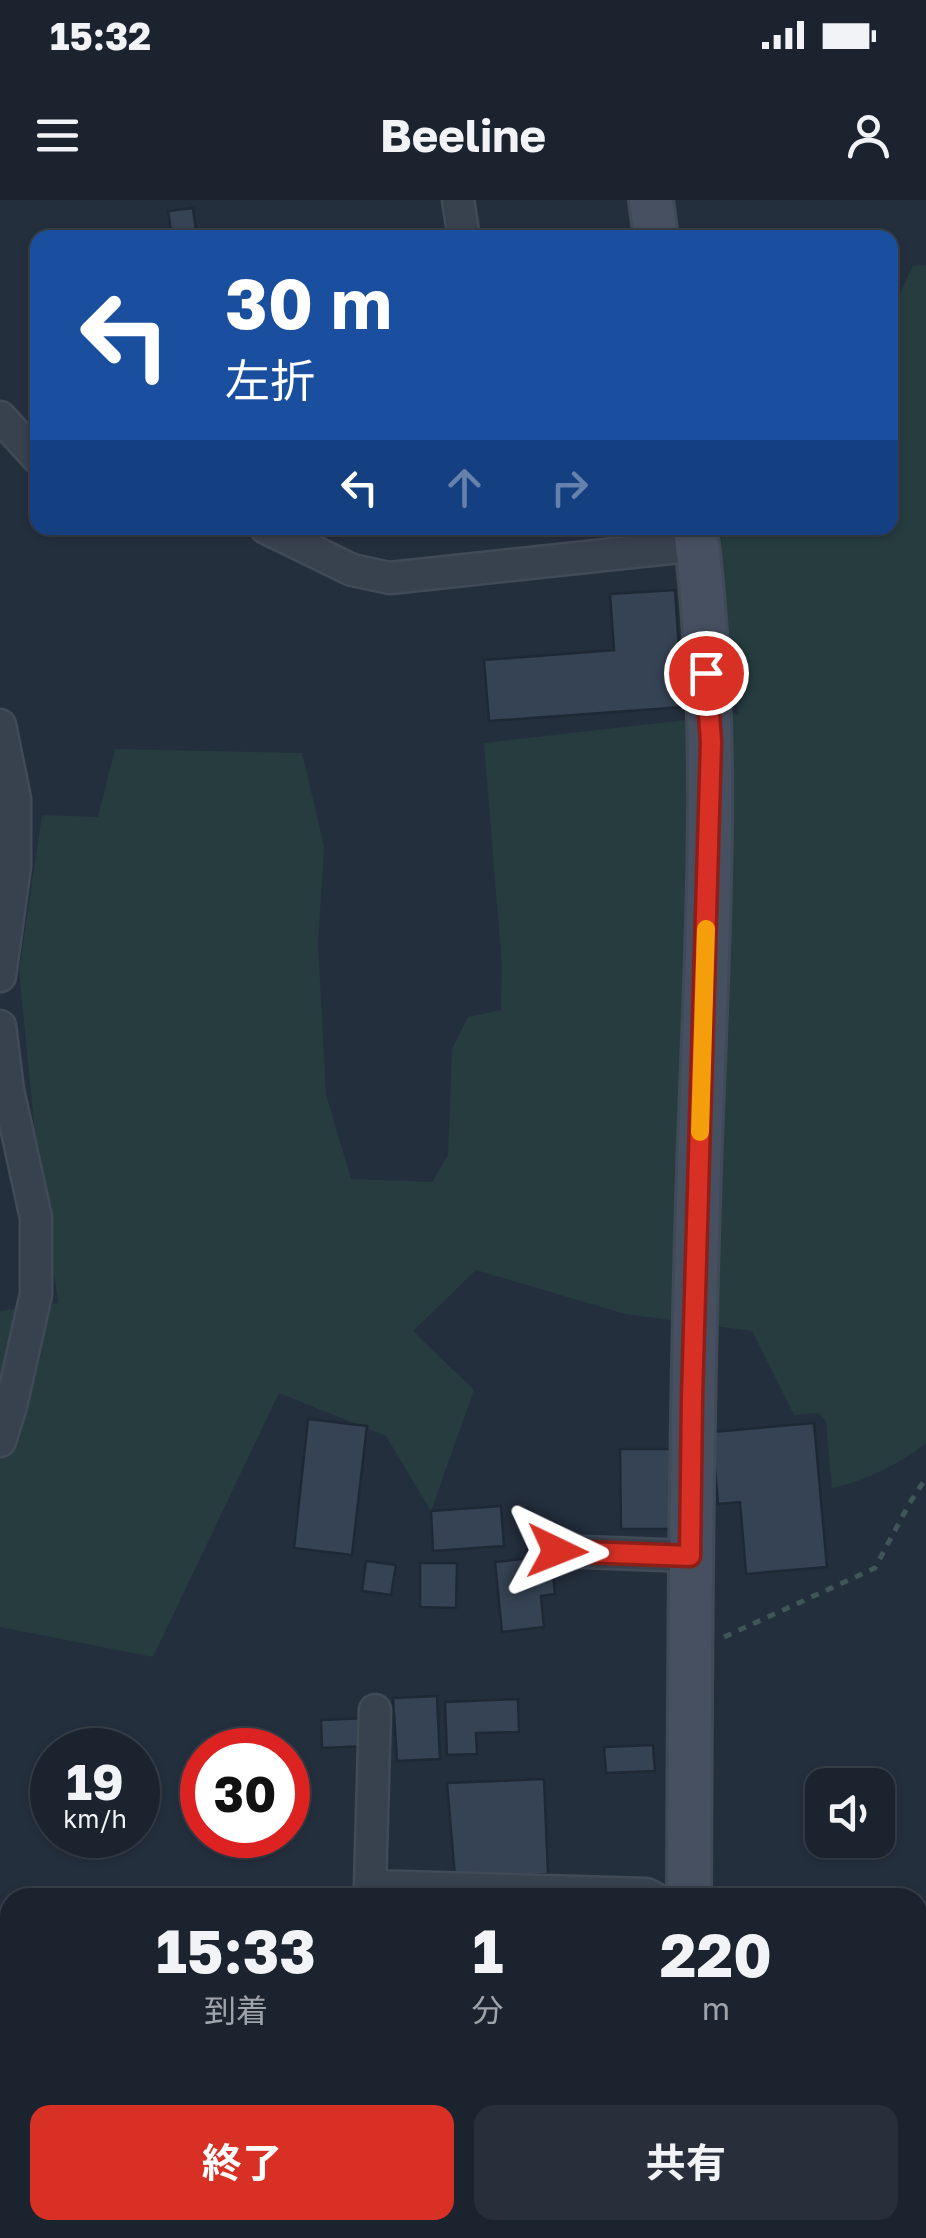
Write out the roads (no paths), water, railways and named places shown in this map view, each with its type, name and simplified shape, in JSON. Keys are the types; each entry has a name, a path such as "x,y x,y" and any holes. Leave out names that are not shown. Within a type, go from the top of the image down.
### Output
{"street":[{"path":"458,200 463,230"},
{"path":"651,200 655,230"},
{"path":"0,417 30,449"},
{"path":"280,535 352,570 390,578 696,536 711,742 692,1398 689,1888"},
{"path":"0,725 15,799 15,832 0,976"},
{"path":"0,1026 8,1090 36,1218 36,1294 12,1406 0,1442"},
{"path":"557,1551 690,1556"},
{"path":"375,1710 370,1886 439,1888"}]}
